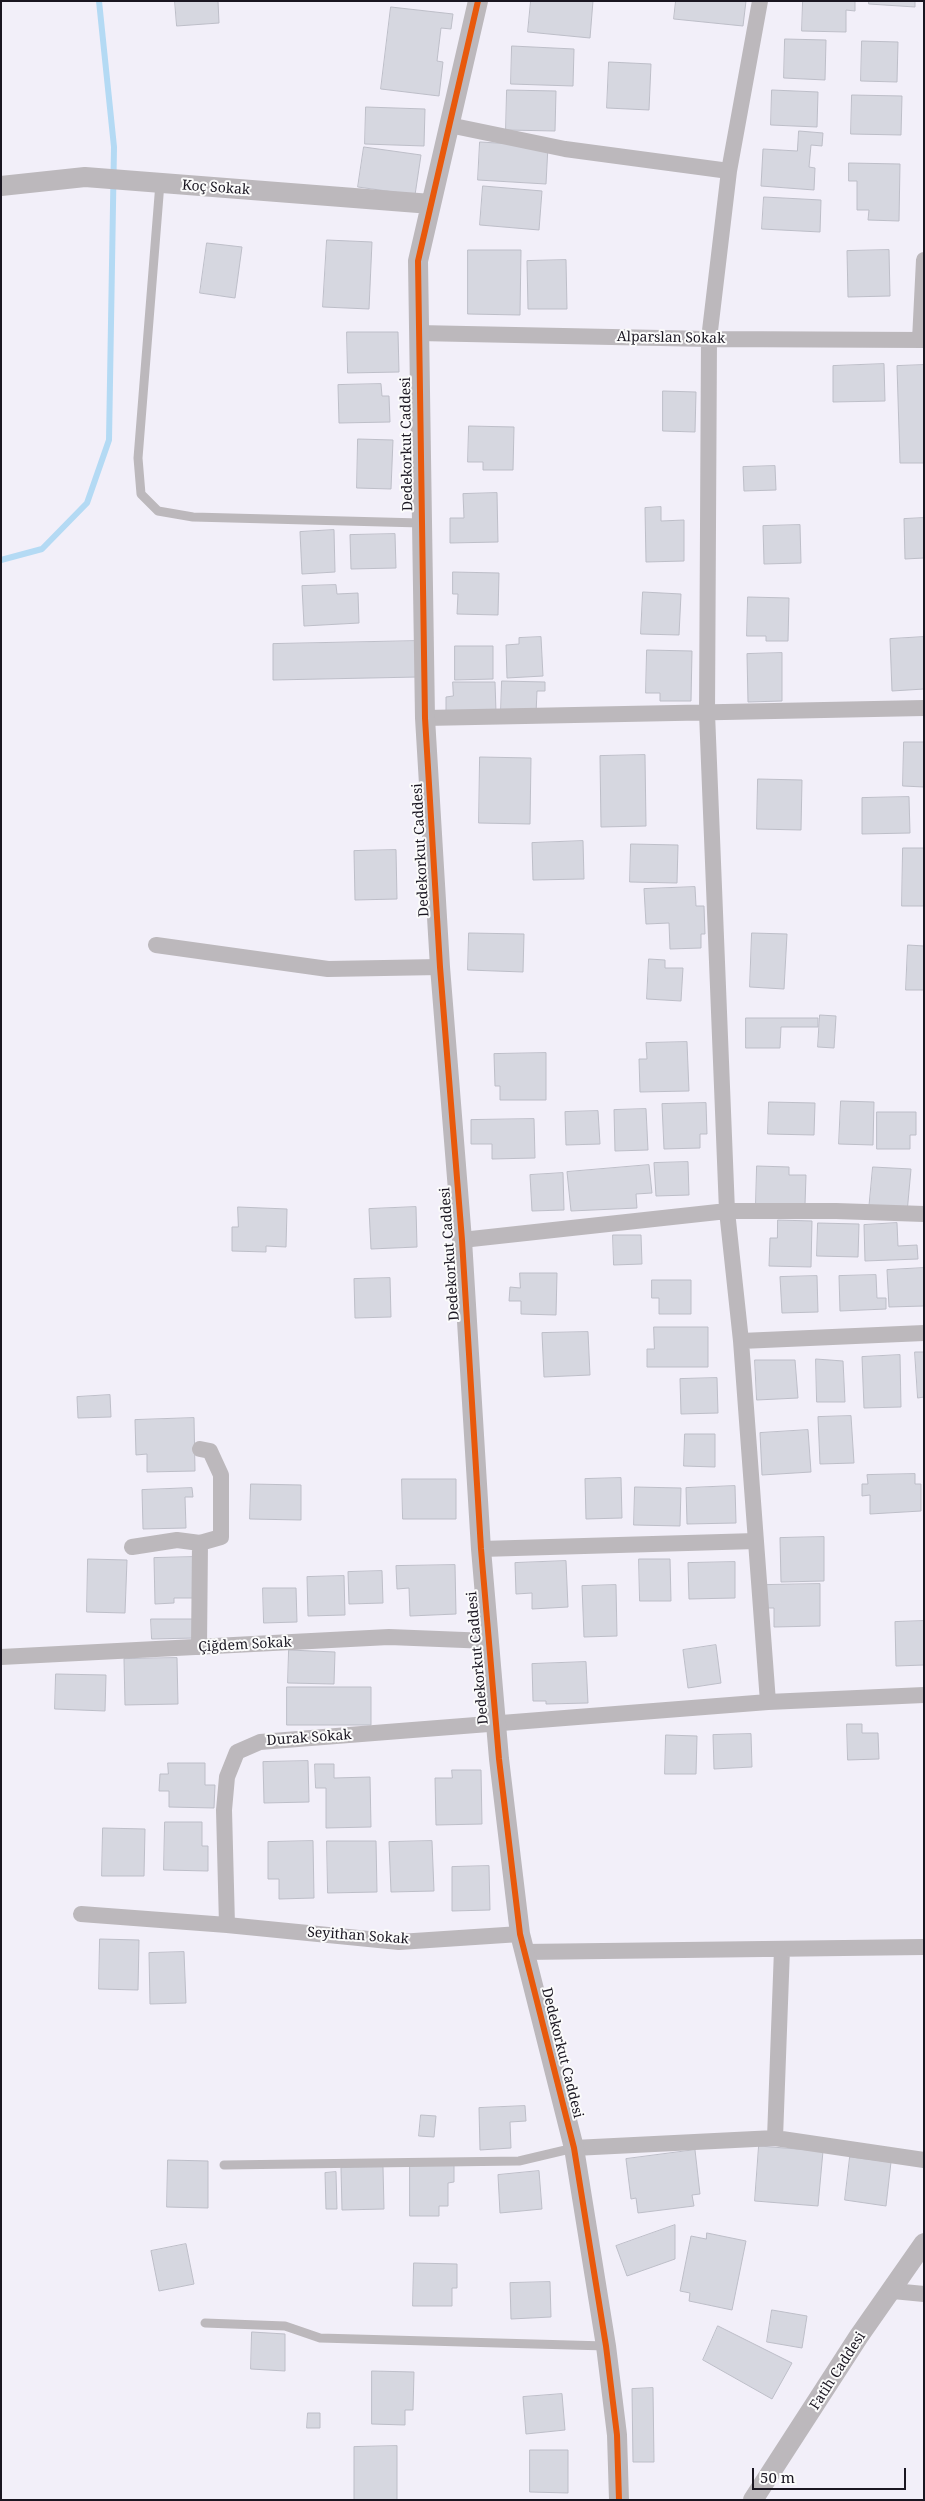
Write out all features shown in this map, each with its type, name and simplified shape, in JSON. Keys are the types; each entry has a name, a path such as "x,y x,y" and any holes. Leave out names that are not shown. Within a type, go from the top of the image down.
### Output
{"street":[{"name":"Dedekorkut Caddesi","path":"478,1 418,262 425,718 440,967 462,1240 481,1549 499,1759 522,1943 574,2148 606,2346 617,2435 619,2500"},
{"path":"760,1 730,171 709,339 706,713 727,1211 741,1340 768,1702"},
{"path":"449,125 565,149 730,171"},
{"name":"Koç Sokak","path":"1,186 85,177 431,204"},
{"path":"922,340 924,260"},
{"name":"Alparslan Sokak","path":"418,333 709,339 922,340"},
{"path":"425,718 924,708"},
{"path":"156,946 328,969 440,967"},
{"path":"462,1240 727,1211 836,1211 924,1214"},
{"path":"741,1340 924,1333"},
{"path":"132,1547 177,1540 200,1543 221,1537 221,1475 210,1450 200,1449"},
{"path":"481,1549 756,1541"},
{"path":"199,1647 200,1543"},
{"name":"Çiğdem Sokak","path":"1,1656 389,1637 488,1641"},
{"name":"Durak Sokak","path":"227,1925 224,1810 227,1777 237,1752 260,1742 768,1702 924,1695"},
{"name":"Seyithan Sokak","path":"80,1914 227,1925 399,1942 782,1949 924,1947"},
{"path":"775,2138 782,1949"},
{"path":"574,2148 775,2138 924,2160"},
{"name":"Fatih Caddesi","path":"753,2500 859,2336 893,2291 924,2243"},
{"path":"893,2291 924,2294"}],"lane":[{"path":"160,183 138,458 141,494 158,510 193,517 421,523"},
{"path":"224,2165 519,2162 574,2148"},
{"path":"204,2323 285,2326 320,2338 606,2346"}],"building":[{"path":"175,1 218,1 219,23 177,26"},
{"path":"531,1 593,1 590,38 528,32"},
{"path":"676,1 746,1 743,26 674,19"},
{"path":"803,1 855,1 855,11 846,10 846,32 802,31"},
{"path":"869,1 915,1 915,7 869,4"},
{"path":"391,7 453,14 451,29 441,28 437,61 443,62 439,96 381,89"},
{"path":"785,39 826,40 825,80 784,78"},
{"path":"862,41 898,42 897,82 861,81"},
{"path":"512,46 574,49 573,86 511,84"},
{"path":"609,62 651,64 649,110 607,108"},
{"path":"507,90 556,91 555,131 506,130"},
{"path":"772,90 818,92 817,127 771,125"},
{"path":"852,95 902,96 901,135 851,134"},
{"path":"366,107 425,109 424,146 365,144"},
{"path":"799,131 823,133 822,146 811,145 809,167 815,168 814,190 761,186 763,149 797,151"},
{"path":"480,142 548,146 546,184 478,180"},
{"path":"364,147 421,155 415,195 358,187"},
{"path":"849,163 900,164 899,221 868,220 869,210 857,210 857,181 849,181"},
{"path":"483,186 542,191 539,230 480,225"},
{"path":"764,197 821,200 820,232 762,229"},
{"path":"327,240 372,242 369,309 323,307"},
{"path":"207,243 242,247 235,298 200,293"},
{"path":"468,250 521,250 520,315 468,314"},
{"path":"889,250 890,296 848,297 847,251"},
{"path":"566,260 567,309 528,309 527,261"},
{"path":"347,332 398,332 399,372 348,373"},
{"path":"884,364 885,401 833,402 833,366"},
{"path":"924,365 924,463 900,463 897,366"},
{"path":"381,384 382,396 389,396 390,422 339,423 338,385"},
{"path":"663,391 696,392 695,432 663,431"},
{"path":"469,426 514,427 513,470 483,470 483,462 468,462"},
{"path":"358,439 393,440 391,489 357,488"},
{"path":"775,466 776,490 744,491 743,467"},
{"path":"497,493 498,542 450,543 450,518 464,518 463,494"},
{"path":"661,507 661,521 684,520 684,561 646,562 645,508"},
{"path":"924,518 924,558 905,559 904,519"},
{"path":"800,525 801,563 764,564 763,526"},
{"path":"334,530 335,572 302,574 300,532"},
{"path":"395,534 396,568 351,569 350,535"},
{"path":"453,572 499,573 498,615 457,614 458,594 453,594"},
{"path":"336,585 337,594 358,593 359,623 304,626 302,586"},
{"path":"643,592 681,594 679,635 641,634"},
{"path":"748,597 789,598 788,641 766,641 766,636 747,636"},
{"path":"541,637 543,676 507,678 506,645 519,644 519,638"},
{"path":"924,637 924,689 892,691 890,639"},
{"path":"418,641 418,677 273,680 273,644"},
{"path":"455,646 493,646 493,679 455,680"},
{"path":"647,650 692,651 691,701 660,701 660,693 646,693"},
{"path":"782,653 782,701 748,702 747,654"},
{"path":"502,681 545,682 545,691 537,691 536,714 501,712"},
{"path":"453,682 495,682 496,712 446,713 446,697 453,696"},
{"path":"904,742 924,742 924,787 903,786"},
{"path":"645,755 646,826 601,827 600,756"},
{"path":"480,757 531,758 530,824 479,823"},
{"path":"758,779 802,780 801,830 757,829"},
{"path":"909,797 910,833 862,834 862,798"},
{"path":"583,841 584,879 533,880 532,843"},
{"path":"631,844 678,845 677,883 630,882"},
{"path":"903,848 924,848 924,906 902,906"},
{"path":"396,850 397,899 355,900 354,851"},
{"path":"695,887 696,906 704,906 705,934 701,934 701,948 670,949 669,923 646,924 644,889"},
{"path":"469,933 524,934 523,972 468,970"},
{"path":"752,933 787,934 784,989 750,987"},
{"path":"908,945 924,946 924,990 906,990"},
{"path":"649,959 665,960 665,968 683,968 681,1001 647,999"},
{"path":"820,1015 836,1016 834,1048 818,1047"},
{"path":"746,1018 818,1018 818,1027 781,1027 780,1048 746,1048"},
{"path":"687,1042 689,1091 640,1092 639,1059 647,1059 646,1043"},
{"path":"546,1053 546,1100 500,1100 500,1086 495,1086 494,1054"},
{"path":"841,1101 874,1102 873,1145 839,1144"},
{"path":"769,1102 815,1103 814,1135 768,1134"},
{"path":"706,1103 707,1134 700,1134 700,1148 664,1149 662,1104"},
{"path":"646,1109 648,1150 615,1151 614,1110"},
{"path":"598,1111 600,1144 566,1145 565,1112"},
{"path":"877,1112 916,1112 916,1135 910,1135 910,1149 877,1149"},
{"path":"534,1119 535,1158 492,1159 492,1144 471,1144 471,1120"},
{"path":"688,1162 689,1195 656,1196 654,1163"},
{"path":"649,1165 652,1193 636,1194 637,1208 571,1211 567,1172"},
{"path":"757,1166 789,1167 789,1175 806,1175 805,1205 756,1204"},
{"path":"873,1167 911,1169 907,1213 869,1210"},
{"path":"563,1173 564,1210 532,1211 530,1175"},
{"path":"238,1207 287,1209 286,1247 266,1246 266,1252 232,1251 232,1227 238,1227"},
{"path":"416,1207 417,1247 371,1249 369,1209"},
{"path":"778,1220 812,1221 811,1267 769,1266 770,1238 777,1238"},
{"path":"818,1223 859,1224 858,1257 817,1256"},
{"path":"897,1223 898,1246 917,1245 918,1259 865,1261 864,1225"},
{"path":"613,1235 641,1235 642,1264 614,1265"},
{"path":"924,1268 924,1306 889,1307 887,1270"},
{"path":"520,1273 557,1273 556,1315 521,1314 521,1301 509,1301 510,1287 520,1288"},
{"path":"876,1275 877,1298 886,1298 886,1309 840,1311 839,1276"},
{"path":"817,1276 818,1312 782,1313 780,1277"},
{"path":"390,1278 391,1317 355,1318 354,1279"},
{"path":"652,1280 691,1280 691,1314 659,1314 659,1298 652,1298"},
{"path":"654,1327 708,1327 708,1367 647,1367 647,1349 654,1349"},
{"path":"588,1332 590,1375 544,1377 542,1333"},
{"path":"915,1352 924,1352 924,1397 918,1398"},
{"path":"900,1355 901,1407 864,1408 862,1357"},
{"path":"816,1359 843,1361 845,1402 817,1402"},
{"path":"755,1360 795,1360 798,1398 757,1400"},
{"path":"717,1378 718,1413 681,1414 680,1379"},
{"path":"110,1395 111,1417 78,1418 77,1397"},
{"path":"851,1416 854,1463 820,1464 818,1417"},
{"path":"194,1418 195,1471 147,1472 147,1454 136,1455 135,1420"},
{"path":"808,1430 811,1472 762,1475 760,1433"},
{"path":"685,1434 715,1434 715,1467 684,1466"},
{"path":"915,1474 915,1484 921,1484 921,1511 870,1514 870,1495 862,1496 862,1484 868,1484 867,1475"},
{"path":"621,1478 622,1518 586,1519 585,1479"},
{"path":"402,1479 456,1479 456,1519 403,1519"},
{"path":"251,1484 301,1485 301,1520 250,1519"},
{"path":"735,1486 736,1523 687,1524 686,1488"},
{"path":"635,1487 681,1488 680,1526 634,1525"},
{"path":"192,1488 193,1497 185,1497 186,1528 143,1529 142,1490"},
{"path":"824,1537 824,1581 781,1582 780,1538"},
{"path":"194,1557 195,1598 174,1598 174,1603 155,1604 154,1558"},
{"path":"88,1559 127,1560 125,1613 87,1612"},
{"path":"639,1559 670,1559 671,1601 640,1601"},
{"path":"566,1561 568,1607 532,1609 532,1593 516,1594 515,1563"},
{"path":"735,1562 735,1598 689,1599 688,1563"},
{"path":"455,1565 456,1614 410,1616 409,1588 397,1589 396,1566"},
{"path":"382,1571 383,1603 349,1604 348,1572"},
{"path":"344,1576 345,1615 308,1616 307,1577"},
{"path":"820,1584 820,1626 774,1627 774,1608 766,1608 766,1585"},
{"path":"616,1585 617,1636 584,1637 582,1586"},
{"path":"263,1588 296,1588 297,1622 264,1623"},
{"path":"151,1619 195,1619 195,1638 152,1639"},
{"path":"924,1621 924,1665 896,1666 895,1622"},
{"path":"716,1645 721,1683 688,1688 683,1650"},
{"path":"289,1650 335,1652 334,1684 288,1683"},
{"path":"177,1658 178,1704 125,1705 124,1659"},
{"path":"586,1662 588,1703 546,1704 546,1701 533,1701 532,1664"},
{"path":"56,1674 106,1675 105,1711 55,1709"},
{"path":"287,1687 371,1687 371,1725 287,1725"},
{"path":"847,1724 862,1724 862,1733 878,1733 879,1759 848,1760"},
{"path":"751,1734 752,1767 714,1769 713,1735"},
{"path":"666,1735 697,1736 696,1774 665,1774"},
{"path":"308,1761 309,1802 264,1803 263,1762"},
{"path":"168,1763 205,1763 205,1785 215,1785 214,1808 169,1807 169,1791 159,1791 160,1774 168,1774"},
{"path":"315,1764 334,1764 334,1778 370,1777 371,1827 326,1828 326,1788 316,1788"},
{"path":"452,1770 481,1770 482,1824 436,1825 435,1778 452,1778"},
{"path":"165,1822 202,1822 202,1846 208,1846 208,1871 164,1870"},
{"path":"103,1828 145,1829 144,1876 102,1876"},
{"path":"313,1841 314,1898 279,1899 279,1879 268,1879 268,1842"},
{"path":"327,1841 376,1841 377,1892 328,1893"},
{"path":"432,1841 434,1891 391,1892 389,1842"},
{"path":"489,1866 490,1910 452,1911 452,1867"},
{"path":"100,1939 139,1940 138,1990 99,1989"},
{"path":"184,1952 186,2003 150,2004 149,1953"},
{"path":"525,2106 526,2121 510,2122 511,2148 480,2150 479,2108"},
{"path":"421,2115 436,2116 434,2137 419,2136"},
{"path":"759,2146 823,2151 818,2206 755,2201"},
{"path":"695,2150 700,2194 692,2195 694,2206 638,2213 636,2198 631,2199 626,2159"},
{"path":"850,2157 891,2162 886,2206 845,2200"},
{"path":"168,2160 208,2161 208,2208 167,2207"},
{"path":"410,2165 454,2165 454,2182 448,2183 448,2206 439,2206 439,2216 410,2216"},
{"path":"383,2167 384,2209 342,2210 341,2168"},
{"path":"539,2171 542,2209 500,2213 498,2175"},
{"path":"336,2172 337,2209 326,2209 325,2173"},
{"path":"675,2225 675,2259 627,2276 616,2246"},
{"path":"707,2233 746,2241 732,2310 689,2301 690,2293 680,2291 691,2236 706,2239"},
{"path":"186,2244 194,2284 159,2291 151,2251"},
{"path":"414,2263 457,2264 457,2288 452,2288 452,2306 413,2306"},
{"path":"550,2282 551,2317 511,2319 510,2283"},
{"path":"772,2310 807,2316 802,2348 767,2342"},
{"path":"718,2326 792,2363 772,2399 703,2360"},
{"path":"252,2332 285,2334 285,2371 251,2369"},
{"path":"372,2371 414,2372 413,2410 405,2410 405,2425 372,2424"},
{"path":"653,2388 654,2462 633,2462 632,2389"},
{"path":"562,2394 565,2430 526,2434 523,2397"},
{"path":"308,2413 320,2413 320,2428 307,2428"},
{"path":"397,2446 397,2500 354,2500 354,2447"},
{"path":"530,2450 568,2450 568,2493 530,2492"}],"waterway":[{"path":"1,560 42,549 87,503 109,440 114,147 99,1"}],"cycle path":[{"path":"478,1 418,261 425,718 440,967 462,1240 481,1549 499,1759 520,1934 574,2148 606,2346 617,2435 619,2500"}]}
